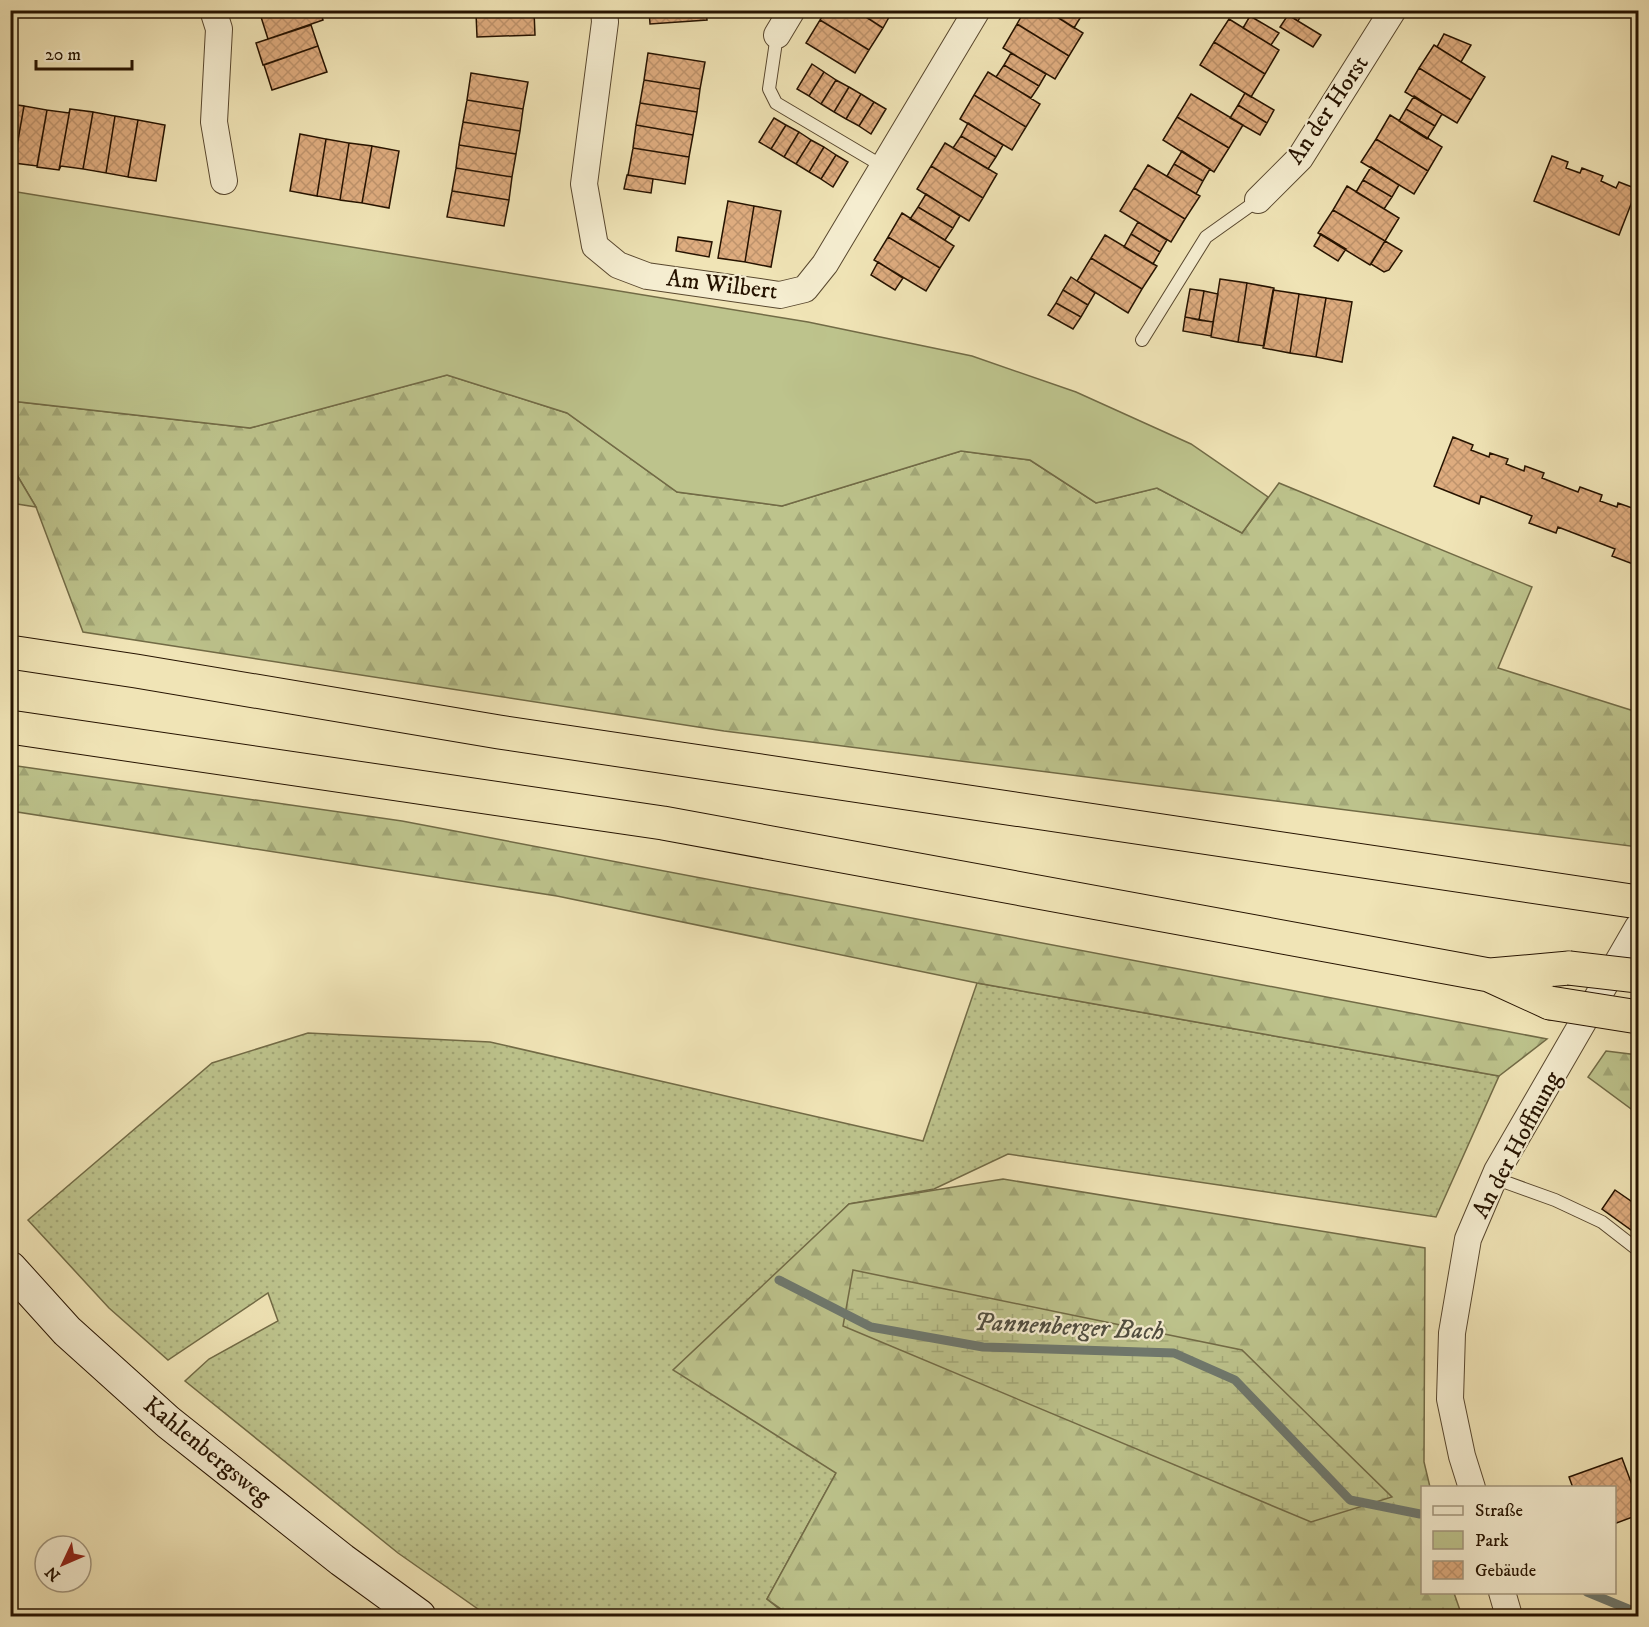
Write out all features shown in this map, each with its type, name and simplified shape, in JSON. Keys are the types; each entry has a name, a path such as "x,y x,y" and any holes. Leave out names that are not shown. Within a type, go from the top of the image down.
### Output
{"highway":[{"path":"10,652 499,732 1638,902"},
{"path":"10,727 663,823 1489,975 1550,1003 1638,1017"},
{"path":"1489,975 1569,968 1638,976"}],"street":[{"path":"213,10 219,29 214,122 224,182"},
{"name":"Am Wilbert","path":"604,10 605,22 584,184 595,246 618,265 647,276 780,295 805,289 825,264 977,10"},
{"path":"777,35 792,10"},
{"name":"An der Horst","path":"1258,200 1300,158 1393,10"},
{"name":"An der Hoffnung","path":"1471,1486 1462,1456 1450,1399 1452,1333 1468,1239 1494,1178 1638,927"},
{"name":"Kahlenbergsweg","path":"10,1268 68,1331 168,1422 342,1560 419,1617"},
{"path":"1502,1594 1509,1617"}],"lane":[{"path":"777,35 769,89 776,103 884,167"},
{"name":"An der Horst","path":"1142,340 1206,237 1258,200"},
{"path":"1494,1178 1556,1200 1602,1221 1638,1250"}],"green space":[{"path":"11,191 808,322 972,356 1076,392 1191,444 1268,497 1242,533 1157,488 1096,503 1030,460 961,451 782,506 677,492 567,413 447,375 250,428 11,401"},
{"path":"447,375 567,413 677,492 782,506 961,451 1030,460 1096,503 1157,488 1242,533 1279,483 1532,587 1498,668 1634,711 1638,703 1638,847 724,731 83,632 36,507 11,465 11,401 250,428"},
{"path":"11,465 36,507 11,503"},
{"path":"10,765 402,821 1547,1039 1499,1076 977,983 557,896 11,811"},
{"path":"977,983 1499,1076 1436,1217 1008,1154 934,1189 849,1204 833,1220 836,1473 767,1599 783,1612 780,1616 488,1616 398,1553 185,1381 209,1359 278,1321 268,1293 168,1360 109,1308 28,1220 212,1063 308,1033 490,1042 923,1141"},
{"path":"1606,1051 1638,1055 1638,1114 1588,1077"},
{"path":"1003,1179 1425,1248 1424,1462 1430,1486 1421,1486 1421,1594 1454,1594 1462,1616 791,1616 767,1599 836,1473 673,1370 849,1204"},
{"path":"853,1270 1242,1350 1392,1497 1311,1522 843,1326"}],"building":[{"path":"259,10 280,10 261,17"},
{"path":"280,10 320,10 323,20 268,39 261,17"},
{"path":"476,10 534,10 534,11 476,13"},
{"path":"649,10 706,10 707,20 650,24"},
{"path":"826,10 855,10 883,28 869,50 820,20"},
{"path":"855,10 893,10 883,28"},
{"path":"1025,10 1046,10 1083,33 1069,56 1017,24"},
{"path":"1046,10 1074,10 1082,15 1074,28"},
{"path":"1281,10 1304,10 1298,21"},
{"path":"534,11 535,35 477,37 476,13"},
{"path":"1288,15 1321,35 1313,47 1280,27"},
{"path":"1250,16 1279,33 1271,45 1243,28"},
{"path":"1229,19 1279,50 1265,74 1214,42"},
{"path":"820,20 869,50 855,73 806,43"},
{"path":"1017,24 1069,56 1055,79 1003,48"},
{"path":"311,25 318,46 263,65 256,43"},
{"path":"1444,34 1471,45 1461,62 1437,47"},
{"path":"1214,42 1265,74 1251,97 1200,65"},
{"path":"1434,45 1485,77 1471,100 1419,68"},
{"path":"318,46 327,72 272,90 264,65"},
{"path":"648,53 705,62 700,89 644,80"},
{"path":"1011,53 1046,74 1039,86 1004,65"},
{"path":"812,64 824,72 809,96 797,89"},
{"path":"1004,65 1039,86 1031,98 996,77"},
{"path":"1419,68 1471,100 1457,123 1405,92"},
{"path":"824,72 836,80 821,104 809,96"},
{"path":"988,72 1040,104 1026,127 974,95"},
{"path":"471,73 528,82 523,109 467,100"},
{"path":"644,80 700,89 697,112 640,103"},
{"path":"836,80 849,87 834,112 821,104"},
{"path":"849,87 861,94 846,119 834,112"},
{"path":"1245,93 1274,110 1267,123 1238,105"},
{"path":"861,94 874,102 859,126 846,119"},
{"path":"1191,94 1243,125 1229,148 1177,117"},
{"path":"974,95 1026,127 1012,150 960,119"},
{"path":"1414,96 1442,114 1435,126 1406,109"},
{"path":"467,100 523,109 520,131 463,122"},
{"path":"874,102 886,109 871,134 859,126"},
{"path":"640,103 697,112 693,135 636,125"},
{"path":"10,104 24,106 14,163 10,162"},
{"path":"1238,105 1267,123 1260,135 1230,118"},
{"path":"24,106 47,110 37,166 14,163"},
{"path":"70,109 59,170 37,167 47,110 69,113"},
{"path":"70,109 93,112 83,169 61,166 59,170"},
{"path":"1406,109 1435,126 1427,139 1399,121"},
{"path":"93,112 115,116 106,173 83,169"},
{"path":"1390,115 1442,147 1428,171 1376,139"},
{"path":"115,116 138,120 128,177 106,173"},
{"path":"1177,117 1229,148 1214,172 1163,140"},
{"path":"774,118 786,125 771,149 759,142"},
{"path":"138,120 165,125 156,181 128,177"},
{"path":"463,122 520,131 516,154 459,145"},
{"path":"968,123 1003,145 996,157 961,136"},
{"path":"636,125 693,135 689,157 633,148"},
{"path":"786,125 799,132 784,157 771,149"},
{"path":"799,132 811,140 796,164 784,157"},
{"path":"300,134 326,139 317,196 290,191"},
{"path":"961,136 996,157 988,169 953,148"},
{"path":"326,139 349,143 340,200 317,196"},
{"path":"1376,139 1428,171 1414,194 1361,162"},
{"path":"811,140 824,147 809,172 796,164"},
{"path":"349,143 372,146 362,203 340,200"},
{"path":"945,143 997,174 983,198 931,166"},
{"path":"459,145 516,154 512,177 456,168"},
{"path":"372,146 399,151 389,208 362,203"},
{"path":"824,147 836,155 821,179 809,172"},
{"path":"633,148 689,157 685,184 628,175"},
{"path":"1182,151 1210,169 1203,181 1174,164"},
{"path":"836,155 848,162 833,187 821,179"},
{"path":"1552,156 1568,162 1566,168 1580,173 1582,168 1603,176 1601,181 1616,188 1619,182 1637,189 1619,235 1534,201"},
{"path":"1174,164 1203,181 1196,194 1167,176"},
{"path":"1148,165 1200,196 1185,219 1134,188"},
{"path":"931,166 983,198 969,221 917,189"},
{"path":"1371,167 1399,185 1392,197 1363,180"},
{"path":"456,168 512,177 509,200 452,191"},
{"path":"627,175 653,179 651,193 624,189"},
{"path":"1363,180 1392,197 1384,209 1356,192"},
{"path":"1347,186 1399,218 1385,241 1333,210"},
{"path":"1134,188 1185,219 1171,242 1120,211"},
{"path":"452,191 509,200 504,226 447,217"},
{"path":"926,194 960,216 953,228 918,207"},
{"path":"728,201 754,206 745,262 718,258"},
{"path":"754,206 781,211 771,267 745,262"},
{"path":"918,207 953,228 945,240 910,219"},
{"path":"1333,210 1385,241 1370,265 1318,233"},
{"path":"902,213 954,246 940,268 888,237"},
{"path":"1138,222 1167,240 1160,252 1131,234"},
{"path":"1131,234 1160,252 1153,264 1124,247"},
{"path":"1321,234 1346,249 1338,261 1314,246"},
{"path":"1105,235 1157,266 1142,289 1091,258"},
{"path":"678,237 712,242 709,257 676,251"},
{"path":"888,237 940,268 926,291 874,260"},
{"path":"1385,241 1402,251 1389,270 1384,272 1371,264"},
{"path":"1091,258 1142,289 1128,313 1077,281"},
{"path":"878,262 903,278 895,290 871,275"},
{"path":"1071,277 1095,293 1088,305 1063,290"},
{"path":"1220,279 1247,283 1238,342 1211,337"},
{"path":"1247,283 1274,288 1264,346 1238,342"},
{"path":"1190,289 1204,291 1199,320 1185,317"},
{"path":"1063,290 1088,305 1081,317 1056,303"},
{"path":"1273,290 1299,294 1290,353 1263,348"},
{"path":"1204,291 1218,294 1213,322 1199,320"},
{"path":"1299,294 1326,298 1316,357 1290,353"},
{"path":"1326,298 1352,302 1342,362 1316,357"},
{"path":"1056,303 1081,317 1073,329 1048,315"},
{"path":"1185,317 1213,322 1211,336 1183,331"},
{"path":"1453,437 1473,445 1471,450 1489,457 1490,453 1508,459 1506,464 1524,471 1525,466 1544,473 1542,478 1578,492 1580,487 1602,495 1600,501 1617,507 1618,503 1638,510 1638,566 1612,556 1615,549 1558,527 1556,533 1529,523 1532,516 1481,496 1479,504 1434,486"},
{"path":"1615,1190 1638,1206 1638,1235 1602,1209"},
{"path":"1622,1458 1638,1501 1638,1515 1616,1523 1616,1486 1572,1486 1569,1477"}],"waterway":[{"name":"Pannenberger Bach","path":"779,1280 871,1327 983,1347 1174,1353 1235,1380 1350,1500 1420,1514"},
{"name":"Pannenberger Bach","path":"1592,1594 1638,1613"}]}
